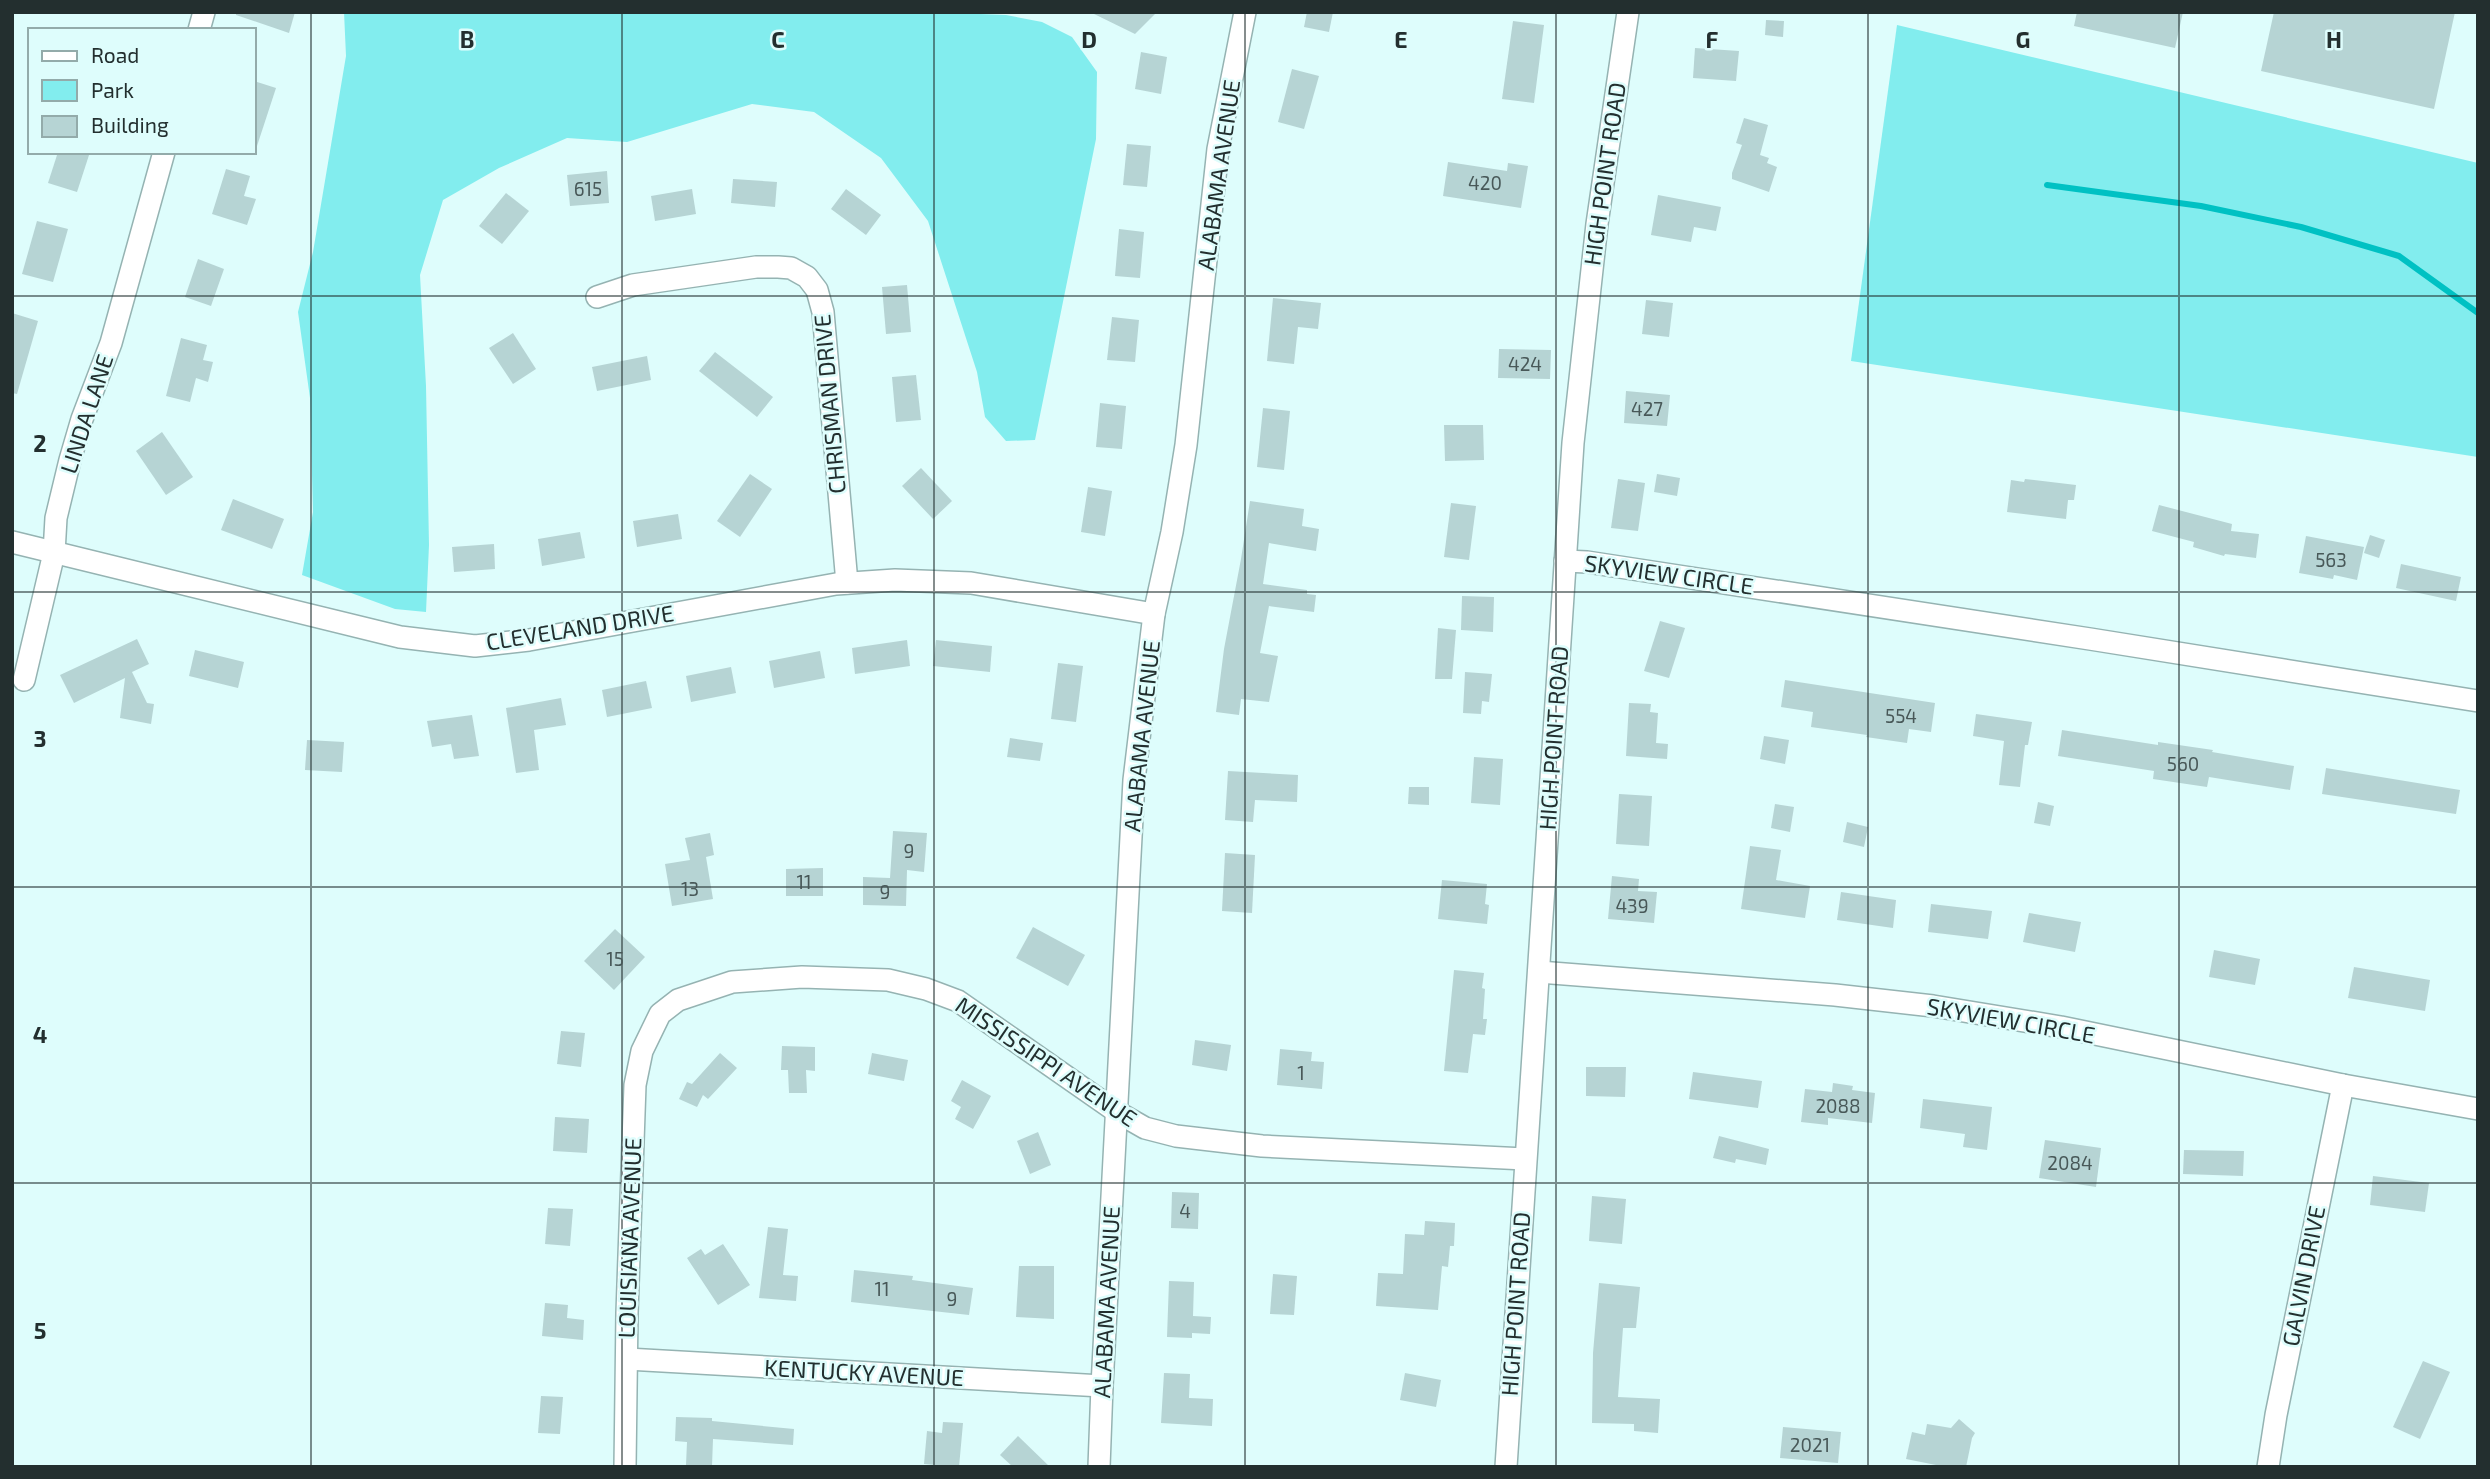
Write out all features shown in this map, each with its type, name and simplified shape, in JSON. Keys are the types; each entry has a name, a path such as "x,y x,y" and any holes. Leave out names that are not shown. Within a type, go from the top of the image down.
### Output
{"street":[{"name":"ALABAMA AVENUE","path":"1099,1467 1101,1386 1134,779 1154,614 1172,532 1186,445 1218,149 1245,12"},
{"name":"HIGH POINT ROAD","path":"1506,1467 1565,561 1584,335 1597,223 1628,12"},
{"name":"LINDA LANE","path":"24,680 54,552 56,518 70,460 82,419 111,343 163,154"},
{"name":"CHRISMAN DRIVE","path":"597,297 633,285 756,267 791,268 807,277 817,290 823,312 846,583"},
{"name":"CLEVELAND DRIVE","path":"12,542 400,637 475,646 529,640 846,583 903,580 971,583 1154,614"},
{"name":"SKYVIEW CIRCLE","path":"1565,561 1587,562 2077,637 2478,701"},
{"name":"SKYVIEW CIRCLE","path":"1539,972 1835,995 1933,1006 2061,1027 2343,1085 2478,1109"},
{"name":"MISSISSIPPI AVENUE","path":"660,1014 678,1000 732,982 802,977 888,981 926,989 958,1001 1117,1112 1145,1128 1176,1136 1249,1145 1525,1159"},
{"name":"LOUISIANA AVENUE","path":"625,1467 635,1085 642,1051 660,1014"},
{"name":"GALVIN DRIVE","path":"2268,1467 2276,1415 2343,1085"},
{"name":"KENTUCKY AVENUE","path":"627,1359 1101,1386"}],"green space":[{"path":"344,12 929,12 1006,15 1042,22 1072,37 1097,72 1096,139 1035,440 1006,441 985,417 977,372 928,221 881,158 814,112 752,104 627,142 567,138 499,168 443,200 420,275 426,386 429,545 426,612 395,609 302,575 313,512 310,398 298,312 313,252 346,56"},
{"path":"1897,25 2478,163 2478,457 1851,361"}],"building":[{"path":"236,12 295,12 289,33 236,15"},
{"path":"1090,12 1157,12 1135,34"},
{"path":"1307,12 1333,12 1329,32 1304,27"},
{"path":"2077,12 2183,12 2175,48 2074,26"},
{"path":"2274,12 2455,12 2434,109 2261,71"},
{"path":"1766,20 1784,21 1783,37 1765,35"},
{"path":"1513,21 1544,25 1534,103 1502,99"},
{"path":"1695,48 1739,51 1736,81 1693,78"},
{"path":"1141,52 1167,57 1161,94 1135,89"},
{"path":"1292,69 1319,76 1304,129 1278,122"},
{"path":"256,82 276,88 256,146"},
{"path":"1744,118 1768,125 1760,155 1769,158 1767,163 1777,167 1769,192 1732,179 1742,145 1736,143"},
{"path":"1127,144 1151,146 1147,187 1123,185"},
{"path":"57,154 89,154 77,192 48,183"},
{"path":"1448,162 1507,171 1508,163 1528,166 1521,208 1443,196"},
{"path":"226,169 250,176 244,196 256,199 247,225 212,214"},
{"path":"607,171 609,203 570,206 567,175"},
{"path":"733,179 777,182 775,207 731,203"},
{"path":"692,189 696,214 655,221 651,196"},
{"path":"846,189 881,215 866,235 831,209"},
{"path":"506,193 529,211 502,244 479,226"},
{"path":"1658,195 1721,207 1716,231 1694,227 1691,242 1651,235"},
{"path":"37,221 68,229 53,282 22,274"},
{"path":"1119,229 1144,232 1140,278 1115,276"},
{"path":"198,259 224,269 211,306 185,297"},
{"path":"907,285 911,332 886,334 882,287"},
{"path":"1273,298 1321,303 1318,329 1298,327 1294,364 1267,361"},
{"path":"1646,300 1673,303 1669,337 1642,334"},
{"path":"12,313 38,321 17,394 12,393"},
{"path":"1112,317 1139,320 1135,362 1107,360"},
{"path":"513,333 536,369 513,384 489,348"},
{"path":"181,338 207,345 203,360 213,362 208,382 196,378 190,402 166,396"},
{"path":"1499,349 1551,350 1550,379 1498,378"},
{"path":"715,352 773,397 757,417 699,371"},
{"path":"647,356 651,380 597,391 592,367"},
{"path":"916,375 921,420 896,422 892,377"},
{"path":"1626,391 1670,395 1667,426 1624,423"},
{"path":"1100,403 1126,406 1122,449 1096,447"},
{"path":"1263,408 1290,411 1284,470 1257,467"},
{"path":"1444,425 1483,425 1484,460 1445,461"},
{"path":"162,432 193,477 166,495 136,451"},
{"path":"921,468 952,501 933,519 902,486"},
{"path":"750,474 772,489 740,537 717,521"},
{"path":"1657,474 1680,478 1677,496 1654,492"},
{"path":"1618,479 1645,483 1638,531 1611,528"},
{"path":"2025,479 2076,485 2074,500 2068,500 2066,519 2007,512 2011,480 2024,482"},
{"path":"1088,487 1112,491 1105,536 1081,532"},
{"path":"233,499 284,519 272,549 221,530"},
{"path":"1250,501 1304,509 1302,526 1319,529 1316,551 1269,543 1263,584 1307,590 1307,594 1316,595 1314,612 1269,606 1260,653 1278,656 1269,702 1241,699 1239,715 1216,712 1224,649"},
{"path":"1451,503 1476,506 1469,560 1444,557"},
{"path":"2159,505 2232,524 2231,531 2259,534 2256,558 2224,556 2193,547 2194,542 2152,531"},
{"path":"678,514 682,539 637,547 633,521"},
{"path":"580,532 585,558 542,566 538,539"},
{"path":"2370,535 2385,540 2379,558 2364,553"},
{"path":"2306,536 2364,547 2357,580 2334,575 2333,579 2299,573"},
{"path":"494,544 495,569 454,572 452,547"},
{"path":"2401,564 2461,577 2456,601 2396,588"},
{"path":"1462,596 1494,597 1493,632 1461,630"},
{"path":"1660,621 1685,628 1669,678 1644,671"},
{"path":"1438,628 1456,630 1452,679 1435,679"},
{"path":"137,639 149,664 132,672 147,703 154,704 151,724 120,718 125,678 74,703 60,675"},
{"path":"907,640 910,666 855,674 852,648"},
{"path":"936,640 992,646 990,672 933,666"},
{"path":"195,650 244,662 238,688 189,676"},
{"path":"820,651 825,678 774,688 769,661"},
{"path":"1058,663 1083,666 1076,722 1051,719"},
{"path":"731,667 736,693 691,702 686,676"},
{"path":"1465,672 1492,674 1489,702 1482,701 1481,714 1463,713"},
{"path":"1785,680 1935,703 1931,732 1909,729 1907,743 1811,727 1813,712 1781,707"},
{"path":"646,681 652,708 607,717 602,690"},
{"path":"561,698 566,725 534,730 539,770 516,773 506,708"},
{"path":"1629,703 1651,704 1650,712 1658,713 1656,743 1668,744 1667,759 1626,756"},
{"path":"1976,714 2032,722 2028,745 2025,745 2020,787 1999,785 2004,741 1973,736"},
{"path":"472,715 479,756 454,759 451,744 432,747 427,721"},
{"path":"2062,730 2158,745 2158,742 2213,750 2212,752 2294,766 2290,790 2209,777 2207,787 2153,779 2154,771 2058,756"},
{"path":"1764,736 1789,740 1785,764 1760,759"},
{"path":"1010,738 1043,743 1040,761 1007,757"},
{"path":"307,740 344,742 342,772 305,770"},
{"path":"1474,757 1503,759 1500,805 1471,803"},
{"path":"2326,768 2460,790 2456,814 2322,794"},
{"path":"1228,771 1298,775 1297,802 1255,800 1253,822 1225,820"},
{"path":"1409,787 1429,787 1429,805 1408,804"},
{"path":"1619,794 1652,796 1649,846 1616,844"},
{"path":"2038,802 2054,806 2050,826 2034,823"},
{"path":"1775,804 1794,807 1790,832 1771,828"},
{"path":"1847,822 1868,827 1864,847 1843,842"},
{"path":"893,831 927,833 924,872 907,870 906,906 863,905 863,877 890,878"},
{"path":"710,833 714,855 706,857 713,899 672,906 665,864 690,860 685,838"},
{"path":"1750,846 1781,850 1776,880 1810,886 1805,918 1741,909"},
{"path":"1225,853 1255,855 1252,913 1222,911"},
{"path":"823,868 823,896 786,896 786,869"},
{"path":"1612,876 1639,879 1638,891 1657,892 1654,923 1608,919"},
{"path":"1442,880 1487,884 1487,924 1438,919"},
{"path":"1841,892 1896,900 1893,928 1837,920"},
{"path":"1931,904 1992,911 1988,939 1928,932"},
{"path":"2029,913 2081,922 2075,952 2023,942"},
{"path":"1033,927 1085,955 1068,986 1016,958"},
{"path":"615,929 645,957 614,990 584,961"},
{"path":"2214,950 2260,959 2255,985 2209,977"},
{"path":"2354,967 2430,980 2425,1011 2348,998"},
{"path":"1454,970 1484,973 1483,1019 1487,1019 1485,1035 1473,1034 1468,1073 1444,1071"},
{"path":"561,1031 585,1033 581,1067 557,1064"},
{"path":"1195,1040 1231,1045 1227,1071 1192,1065"},
{"path":"782,1046 815,1047 815,1071 806,1070 807,1093 789,1093 788,1070 781,1070"},
{"path":"1280,1049 1312,1052 1311,1061 1324,1062 1322,1089 1277,1085"},
{"path":"720,1053 737,1068 708,1099 703,1095 697,1107 679,1099 687,1082 692,1084"},
{"path":"872,1053 908,1060 904,1081 868,1074"},
{"path":"1586,1067 1626,1067 1625,1097 1586,1096"},
{"path":"1693,1072 1762,1081 1758,1108 1689,1099"},
{"path":"962,1080 991,1096 973,1129 955,1119 961,1107 951,1101"},
{"path":"1833,1083 1853,1086 1852,1090 1875,1093 1872,1123 1828,1118 1828,1125 1801,1122 1805,1089 1832,1092"},
{"path":"1923,1099 1992,1107 1987,1150 1963,1147 1965,1134 1920,1128"},
{"path":"555,1117 589,1119 587,1153 553,1151"},
{"path":"1038,1132 1051,1165 1030,1174 1017,1141"},
{"path":"1719,1136 1769,1149 1766,1165 1713,1158"},
{"path":"2045,1140 2101,1148 2096,1187 2039,1178"},
{"path":"2184,1150 2244,1151 2243,1176 2183,1174"},
{"path":"2373,1176 2429,1183 2425,1212 2370,1205"},
{"path":"1172,1192 1199,1193 1198,1229 1171,1228"},
{"path":"1592,1196 1626,1199 1622,1244 1589,1241"},
{"path":"548,1208 573,1209 570,1246 545,1244"},
{"path":"1425,1221 1455,1223 1454,1246 1450,1246 1448,1267 1442,1266 1438,1310 1376,1306 1378,1273 1403,1274 1405,1234 1424,1235"},
{"path":"768,1227 788,1229 783,1275 798,1276 796,1301 759,1298"},
{"path":"723,1244 750,1285 718,1305 687,1258 701,1249 705,1255"},
{"path":"1019,1266 1054,1266 1054,1319 1016,1317"},
{"path":"854,1270 913,1276 912,1280 973,1288 969,1315 851,1302"},
{"path":"1273,1274 1297,1276 1294,1315 1270,1314"},
{"path":"1169,1281 1194,1282 1193,1316 1211,1317 1210,1334 1192,1333 1192,1338 1167,1337"},
{"path":"1599,1283 1640,1287 1636,1328 1623,1328 1618,1397 1660,1399 1658,1433 1634,1431 1634,1424 1592,1423 1593,1353"},
{"path":"545,1303 568,1305 567,1318 584,1320 583,1340 542,1336"},
{"path":"2423,1361 2450,1372 2420,1439 2393,1427"},
{"path":"1164,1373 1190,1374 1189,1398 1213,1399 1212,1426 1161,1423"},
{"path":"1405,1373 1441,1380 1436,1407 1400,1400"},
{"path":"541,1396 563,1397 560,1434 538,1433"},
{"path":"676,1417 712,1418 712,1421 794,1429 793,1445 713,1439 712,1466 686,1465 687,1442 675,1441"},
{"path":"1959,1419 1975,1433 1966,1467 1946,1467 1906,1459 1912,1432 1925,1435 1927,1424 1951,1428"},
{"path":"943,1422 963,1423 959,1467 924,1464 927,1431 942,1433"},
{"path":"1783,1427 1841,1432 1838,1463 1780,1458"},
{"path":"1018,1436 1050,1467 1013,1467 1000,1455"}],"waterway":[{"path":"2047,185 2201,206 2301,227 2399,256 2478,313"}]}
